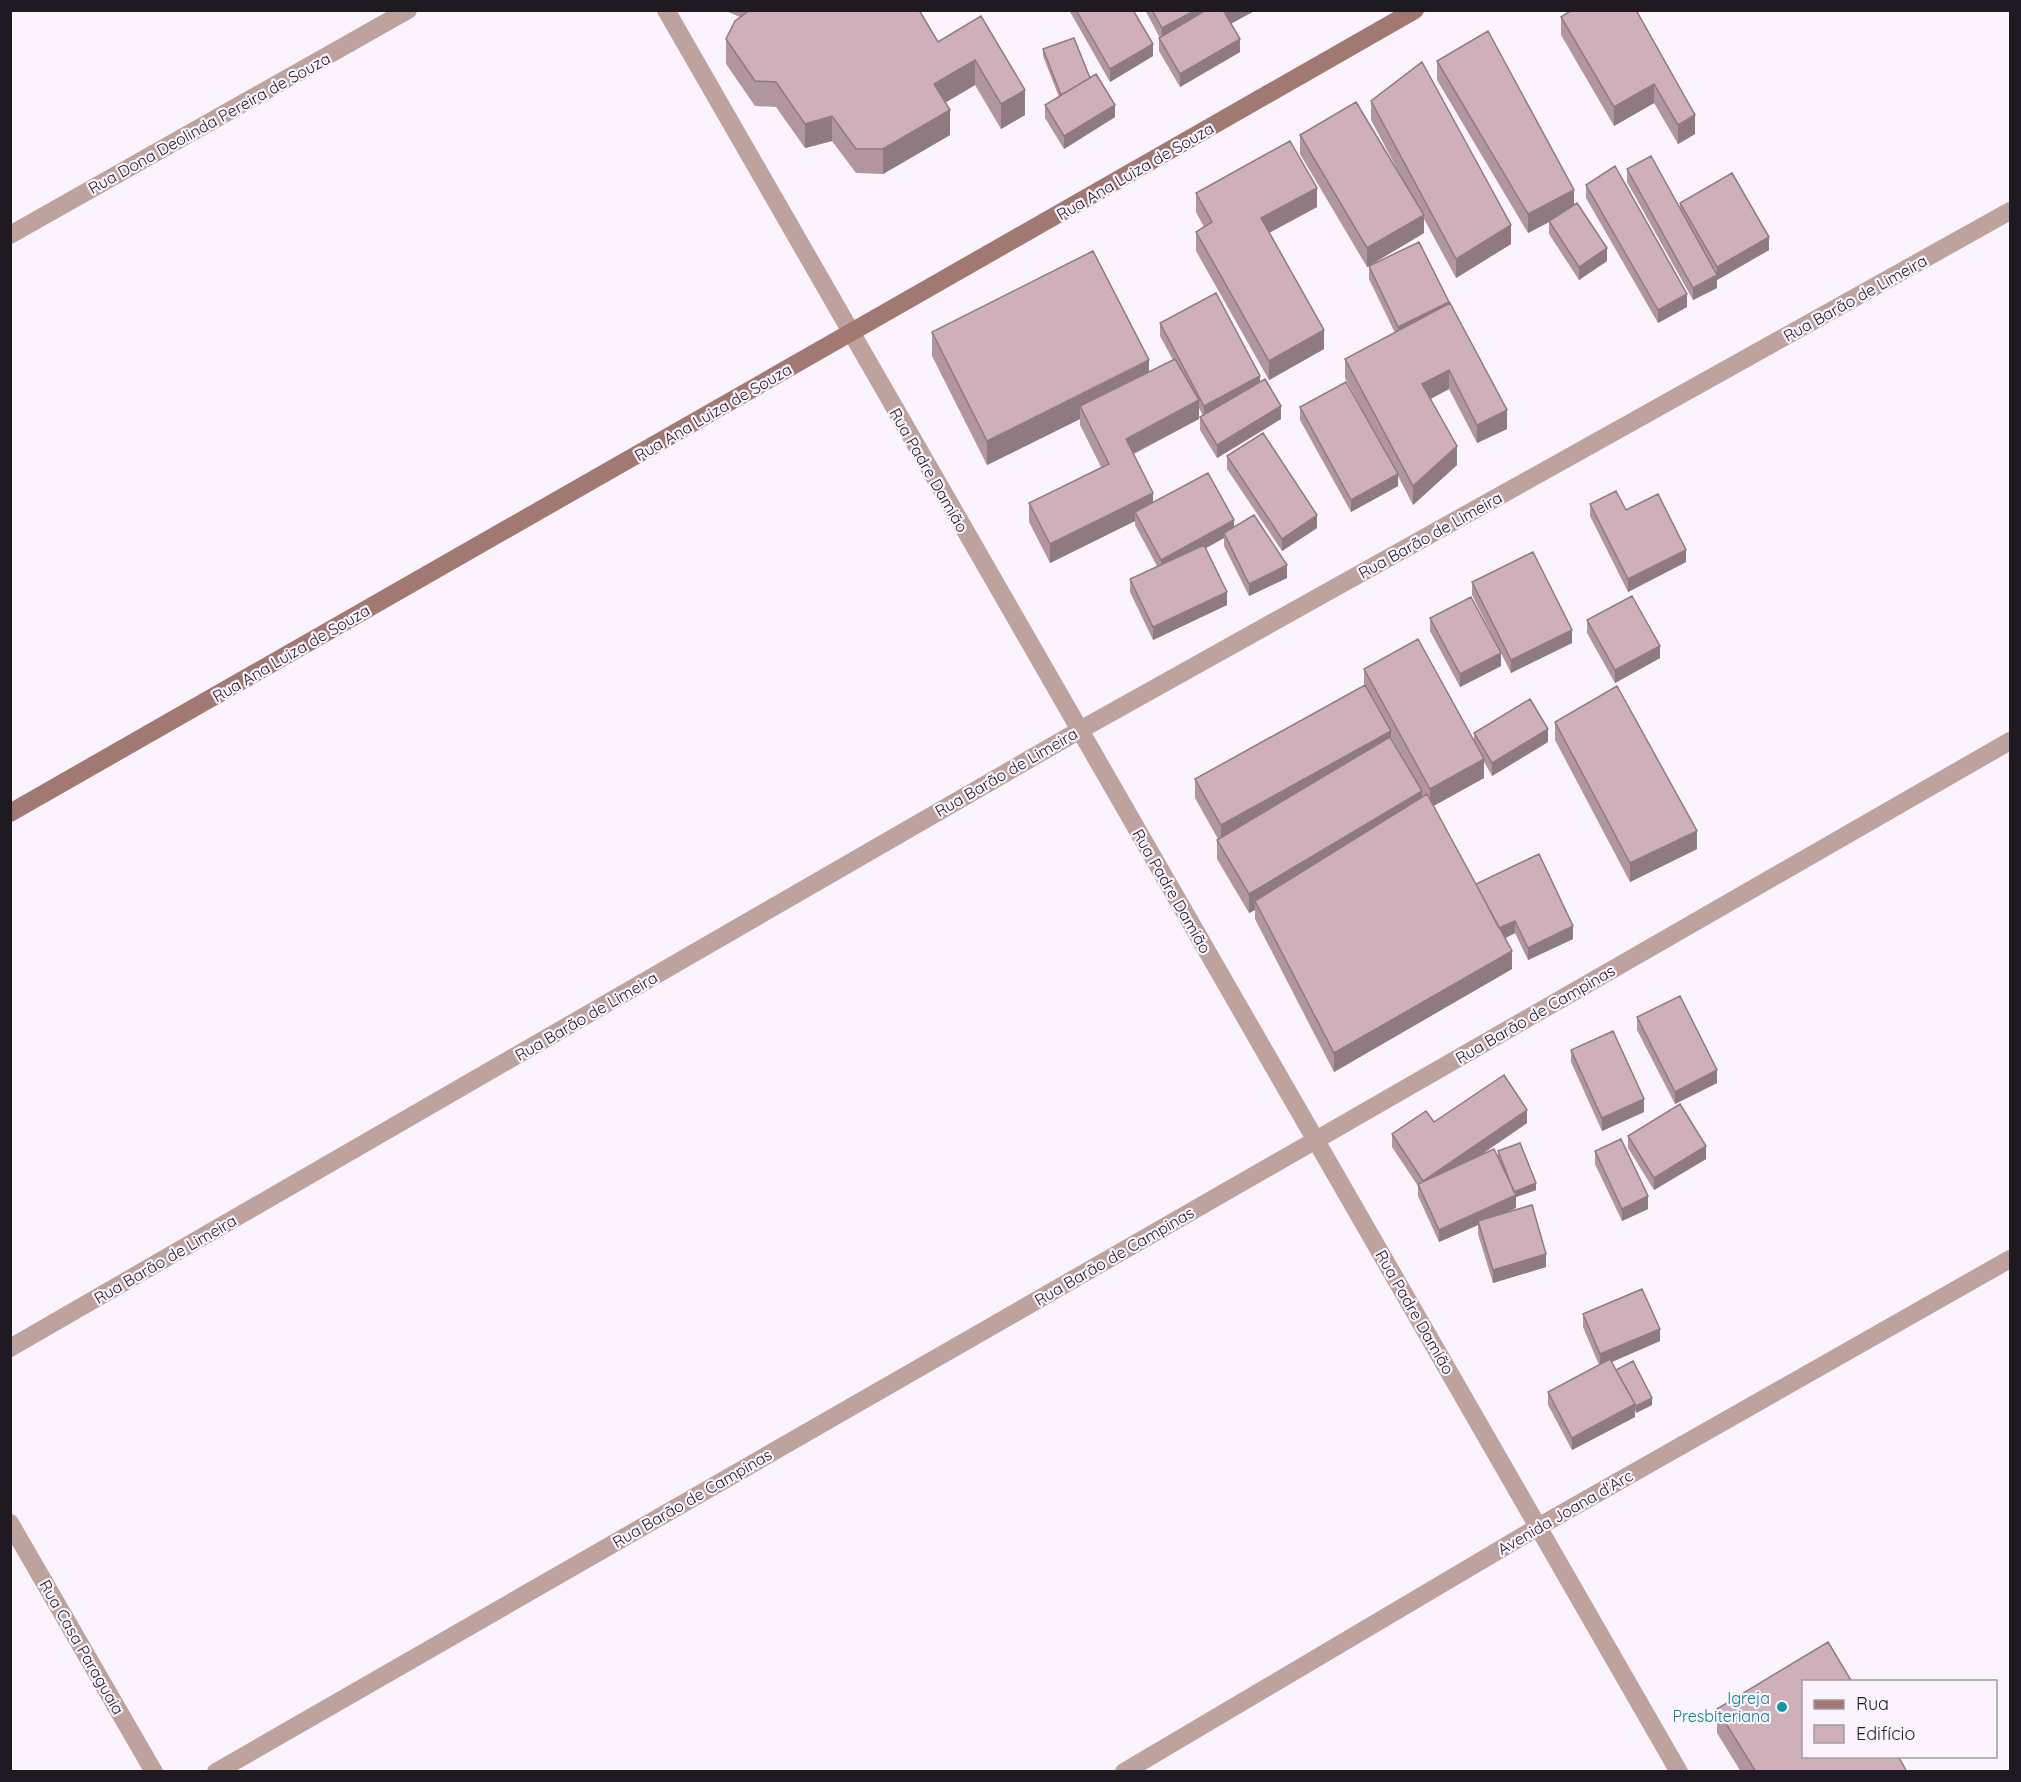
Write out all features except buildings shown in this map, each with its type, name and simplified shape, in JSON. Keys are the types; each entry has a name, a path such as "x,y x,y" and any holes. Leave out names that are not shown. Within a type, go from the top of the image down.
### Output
{"street":[{"name":"Rua Dona Deolinda Pereira de Souza","path":"10,235 408,10"},
{"name":"Rua Padre Damião","path":"666,10 1679,1772"},
{"name":"Rua Ana Luiza de Souza","path":"10,813 1415,10"},
{"name":"Rua Barão de Limeira","path":"10,1348 1080,730 2010,212"},
{"name":"Rua Barão de Campinas","path":"216,1772 2010,741"},
{"name":"Avenida Joana d'Arc","path":"1124,1772 1538,1527 2010,1259"},
{"name":"Rua Casa Paraguaia","path":"10,1523 154,1772"}],"place":[{"name":"Igreja Presbiteriana","path":"1782,1707"}]}
